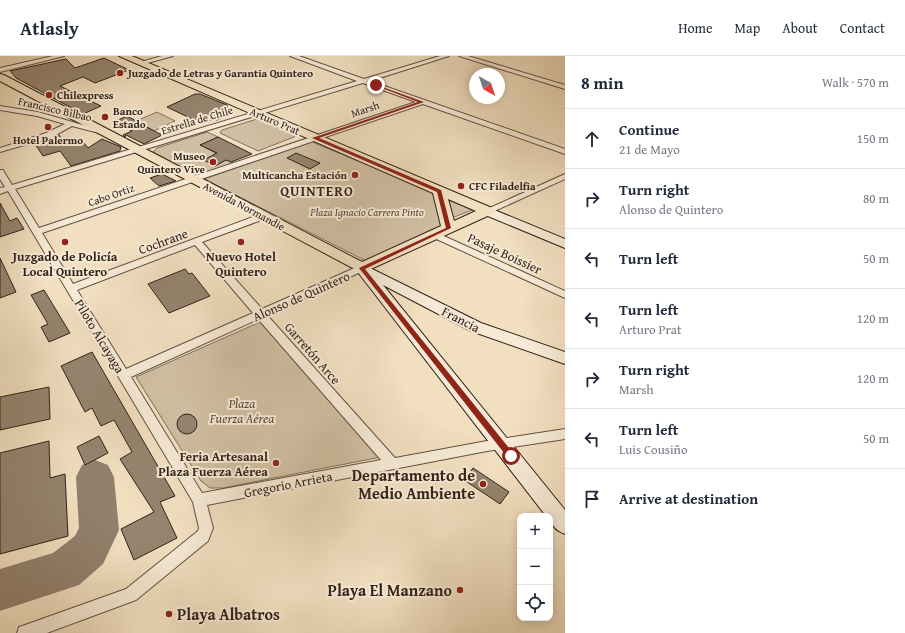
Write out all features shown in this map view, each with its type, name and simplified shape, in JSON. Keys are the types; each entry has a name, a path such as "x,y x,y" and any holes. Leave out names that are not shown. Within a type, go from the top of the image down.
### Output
{"main road":[{"name":"Arturo Prat","path":"124,56 487,212"},
{"name":"Avenida Normandie","path":"0,77 362,268"},
{"path":"439,191 449,228"},
{"name":"Alonso de Quintero","path":"362,268 487,212"}],"street":[{"path":"0,70 61,56"},
{"path":"140,63 170,56"},
{"path":"293,56 565,152"},
{"name":"Estrella de Chile","path":"5,190 446,56"},
{"path":"462,56 565,87"},
{"name":"Marsh","path":"193,179 422,102"},
{"name":"Francisco Bilbao","path":"0,108 38,114 105,132"},
{"path":"0,150 49,135 71,123"},
{"name":"Piloto Alcayaga","path":"0,172 5,190 37,232 200,500 206,528 203,536 131,594 25,633"},
{"name":"Alonso de Quintero","path":"487,212 565,176"},
{"name":"Cabo Ortiz","path":"37,232 193,179"},
{"name":"Arturo Prat","path":"487,212 565,244"},
{"name":"Cochrane","path":"72,288 264,216"},
{"name":"Pasaje Boissier","path":"435,235 565,295"},
{"name":"Garretón Arce","path":"197,242 392,464"},
{"path":"362,268 565,525"},
{"name":"Alonso de Quintero","path":"124,375 362,268"},
{"name":"Francia","path":"362,268 476,327 565,358"},
{"name":"Gregorio Arrieta","path":"200,500 502,444 565,434"}],"green space":[{"path":"157,112 175,121 154,131 136,121"},
{"path":"257,119 296,134 294,137 258,151 220,133 222,130"},
{"path":"207,132 218,137 201,145 233,163 197,176 153,152 157,148"},
{"name":"Plaza Ignacio Carrera Pinto","path":"312,142 435,192 445,225 366,261 204,179"},
{"path":"449,200 472,210 452,218"},
{"name":"Plaza Fuerza Aérea","path":"260,322 381,457 223,488 210,488 201,481 136,377"}],"building":[{"path":"104,58 129,70 95,83 83,77 60,86 101,106 83,114 16,78 10,71 66,59 75,68"},
{"path":"195,94 200,94 227,105 227,115 217,120 194,120 167,107"},
{"path":"127,116 162,135 144,144 126,135 125,137 123,135 132,131 114,122"},
{"path":"59,135 65,143 80,138 88,148 102,139 121,147 120,151 71,166 60,151 43,156 35,144"},
{"path":"218,137 252,154 231,162 226,160 215,166 204,160 217,153 200,145"},
{"path":"296,153 320,163 310,169 287,158"},
{"path":"162,174 176,181 159,186 150,178"},
{"path":"0,203 10,221 17,218 24,229 0,237"},
{"path":"0,258 16,292 0,298"},
{"path":"185,269 189,274 192,273 210,296 169,313 148,284"},
{"path":"44,290 70,333 49,342 41,327 48,324 31,295"},
{"path":"92,352 175,496 160,502 177,538 134,560 121,529 154,512 120,459 132,452 114,420 101,426 92,408 85,412 61,366"},
{"path":"49,387 50,419 0,430 0,397"},
{"path":"187,414 194,417 197,424 194,431 187,434 180,431 177,424 180,417"},
{"path":"99,436 108,453 85,465 77,447"},
{"path":"49,441 50,478 65,474 68,536 0,554 0,453"},
{"name":"Departamento de Medio Ambiente","path":"473,468 509,492 500,504 464,480"}],"taxiway":[{"path":"0,590 64,570 89,550 99,530 95,477"}],"place":[{"name":"Juzgado de Letras y Garantia Quintero","path":"120,73"},
{"name":"Chilexpress","path":"49,95"},
{"name":"Banco Estado","path":"105,117"},
{"name":"Hotel Palermo","path":"48,127"},
{"name":"Museo Quintero Vive","path":"213,162"},
{"name":"Multicancha Estación","path":"355,175"},
{"name":"CFC Filadelfia","path":"461,186"},
{"name":"Juzgado de Policía Local Quintero","path":"65,242"},
{"name":"Nuevo Hotel Quintero","path":"241,242"},
{"name":"Feria Artesanal Plaza Fuerza Aérea","path":"276,463"},
{"name":"Departamento de Medio Ambiente","path":"483,484"},
{"name":"Playa El Manzano","path":"460,590"},
{"name":"Playa Albatros","path":"169,614"}],"district":[{"name":"QUINTERO","path":"317,191"}],"route":[{"path":"376,85 422,102 314,138 439,191 449,228 362,268 511,456"}]}
